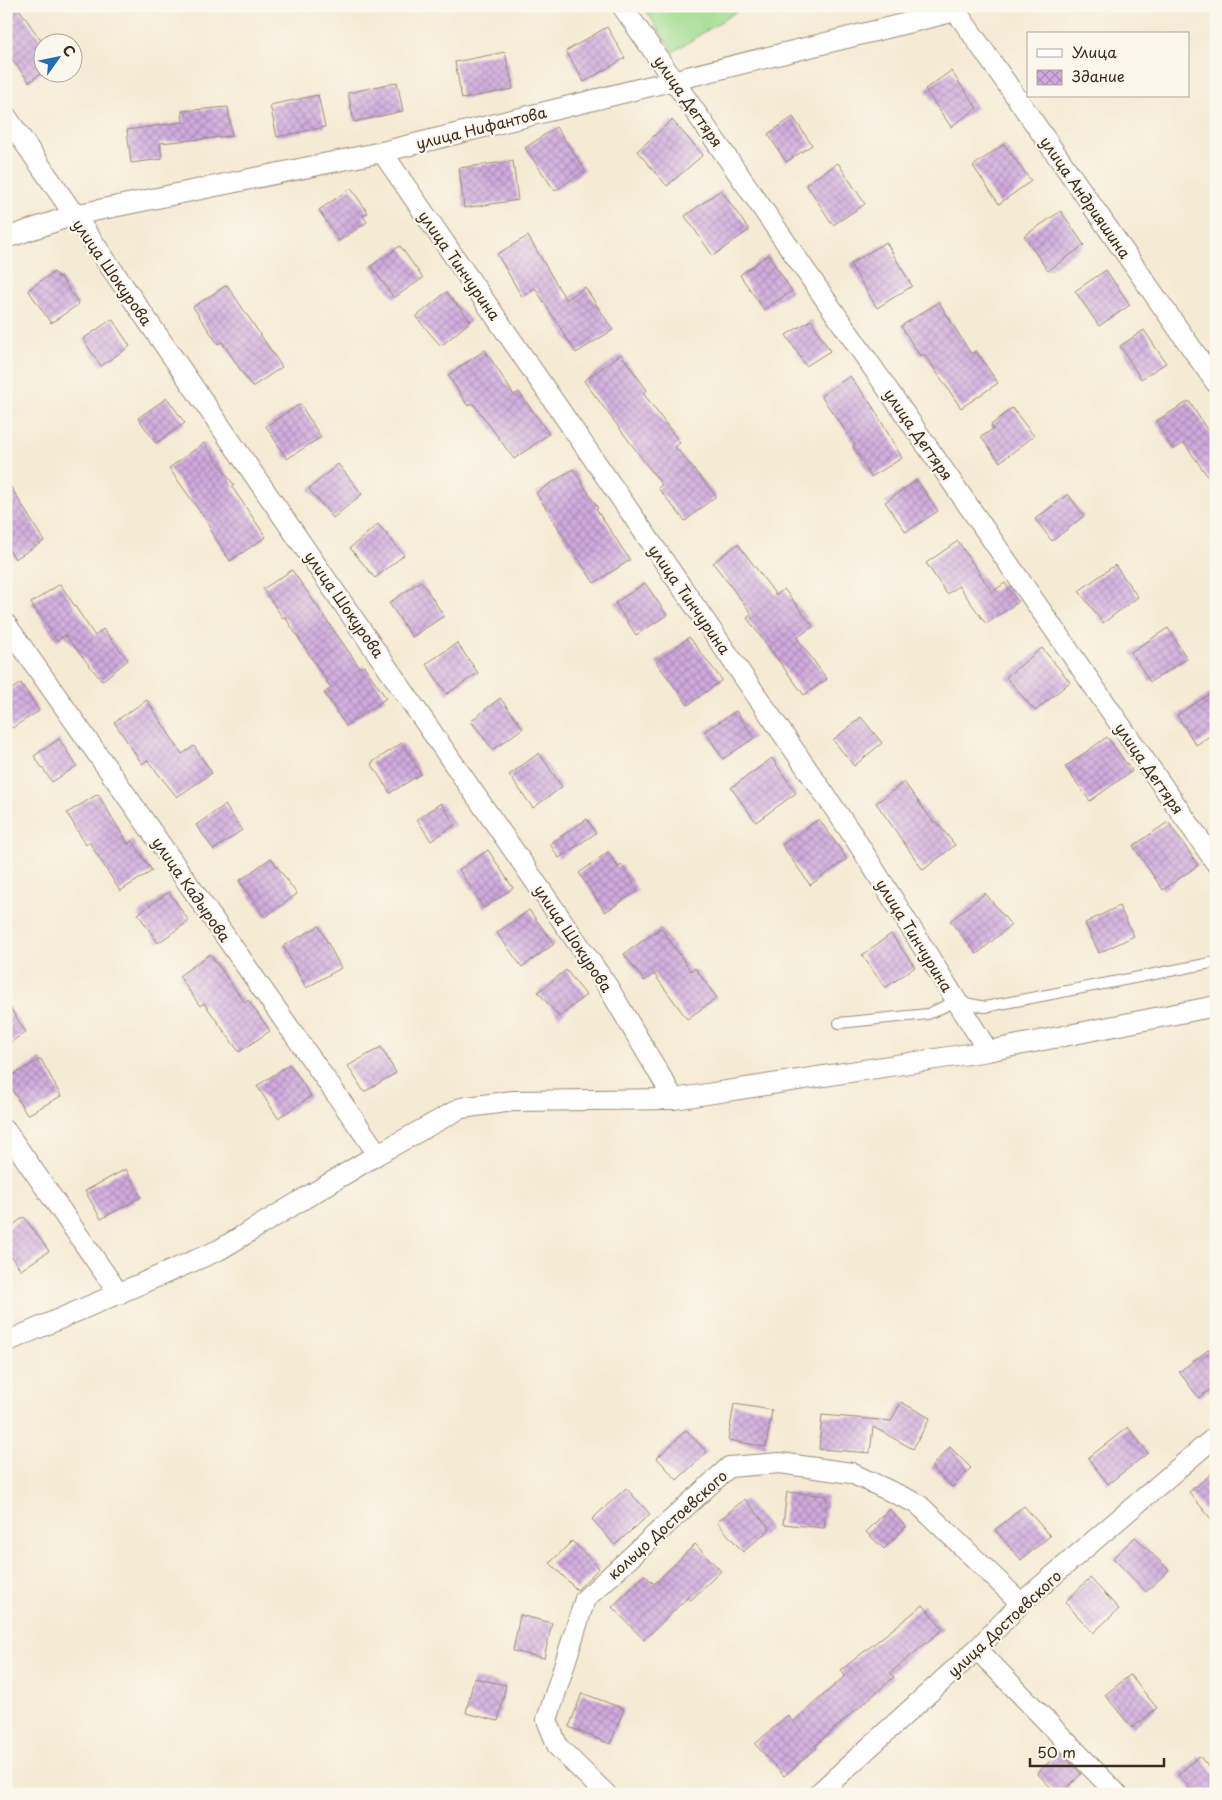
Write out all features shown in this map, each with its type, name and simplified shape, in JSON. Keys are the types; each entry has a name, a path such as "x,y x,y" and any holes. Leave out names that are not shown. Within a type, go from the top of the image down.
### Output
{"street":[{"name":"улица Дегтяря","path":"622,6 1216,863"},
{"name":"улица Нифантова","path":"6,238 74,215 382,152 956,11"},
{"name":"улица Андрияшина","path":"956,11 1214,375"},
{"name":"улица Шокурова","path":"6,116 602,979 674,1099"},
{"name":"улица Тинчурина","path":"382,152 854,837 988,1051"},
{"name":"улица Кадырова","path":"6,624 378,1154"},
{"path":"6,1342 219,1250 378,1154 461,1108 514,1101 674,1099 988,1051 1216,1006"},
{"path":"6,1131 119,1294"},
{"name":"улица Достоевского","path":"818,1794 977,1650 1021,1603 1216,1436"},
{"name":"кольцо Достоевского","path":"606,1794 558,1747 547,1720 585,1599 728,1467 780,1463 851,1472 918,1504 1021,1603"},
{"path":"977,1650 1117,1794"}],"lane":[{"path":"838,1023 928,1014 956,1001 985,1007 1216,962"}],"green space":[{"path":"643,6 745,6 673,52"}],"building":[{"path":"6,6 17,6 35,32 32,32 32,80 29,82 6,51"},
{"path":"607,27 625,58 584,82 566,51"},
{"path":"505,52 513,89 462,99 455,62"},
{"path":"951,71 977,108 951,127 925,89"},
{"path":"397,82 403,111 354,122 348,93"},
{"path":"318,95 325,127 277,137 270,105"},
{"path":"228,107 232,136 160,143 162,159 131,163 127,130 183,122 182,111"},
{"path":"793,117 812,145 786,162 768,134"},
{"path":"672,120 703,155 667,186 637,151"},
{"path":"556,127 585,170 555,191 525,148"},
{"path":"1004,144 1031,181 999,204 973,166"},
{"path":"513,161 518,200 464,208 459,168"},
{"path":"838,163 865,204 833,225 806,184"},
{"path":"351,188 368,213 363,216 367,222 339,241 319,210"},
{"path":"721,190 749,230 713,256 685,216"},
{"path":"1061,211 1084,245 1048,271 1024,236"},
{"path":"528,236 566,300 585,287 613,330 576,353 535,288 522,297 497,254"},
{"path":"886,242 912,286 877,308 850,264"},
{"path":"400,246 423,278 394,298 371,266"},
{"path":"768,255 792,291 764,310 740,275"},
{"path":"1106,270 1130,305 1099,326 1075,291"},
{"path":"54,272 58,277 60,276 79,304 51,323 28,290"},
{"path":"227,285 282,367 252,387 222,342 218,344 193,307"},
{"path":"446,292 471,321 441,346 416,317"},
{"path":"939,302 971,354 976,351 998,383 961,408 924,354 920,356 901,326"},
{"path":"112,319 130,346 101,366 83,339"},
{"path":"811,320 830,351 806,366 786,335"},
{"path":"1144,330 1166,363 1141,379 1120,346"},
{"path":"485,350 514,395 519,392 549,434 514,459 473,403 468,406 448,375"},
{"path":"621,354 647,390 643,393 680,443 675,447 716,496 685,521 658,488 662,485 584,381"},
{"path":"850,376 873,407 902,458 871,477 853,446 855,445 821,396"},
{"path":"167,398 185,423 156,443 138,418"},
{"path":"1189,401 1216,444 1216,488 1184,443 1173,450 1156,421"},
{"path":"300,404 321,437 287,459 266,426"},
{"path":"1012,408 1034,436 1000,462 981,437 993,429 991,425"},
{"path":"204,443 234,485 232,487 266,537 230,561 209,529 211,527 169,468"},
{"path":"338,464 362,494 333,518 309,489"},
{"path":"573,469 598,508 596,509 630,560 594,583 536,493"},
{"path":"6,479 44,541 15,559 6,545"},
{"path":"917,480 938,511 906,532 885,502"},
{"path":"1068,494 1084,516 1052,541 1035,519"},
{"path":"378,524 404,555 375,578 350,548"},
{"path":"958,541 992,592 1005,583 1018,602 986,624 959,586 947,594 926,563"},
{"path":"738,544 776,595 784,589 813,626 797,638 827,679 804,695 747,618 752,614 713,563"},
{"path":"1115,565 1138,597 1103,623 1079,591"},
{"path":"292,570 360,668 364,666 386,698 346,726 324,693 331,688 285,617 283,618 263,589"},
{"path":"421,581 444,616 412,637 389,603"},
{"path":"645,583 667,615 636,635 615,603"},
{"path":"60,584 95,636 103,629 128,660 102,681 65,635 57,641 31,603"},
{"path":"1168,628 1187,659 1150,682 1131,652"},
{"path":"689,637 722,680 688,705 656,662"},
{"path":"457,643 478,673 447,694 426,664"},
{"path":"1042,648 1070,682 1035,711 1006,677"},
{"path":"21,683 39,711 12,728 6,720 6,693"},
{"path":"1216,690 1216,732 1196,745 1177,715"},
{"path":"500,698 523,728 493,750 471,721"},
{"path":"147,700 182,754 194,746 212,773 177,797 147,760 142,764 114,722"},
{"path":"736,711 754,738 723,759 705,731"},
{"path":"861,717 882,743 854,766 833,740"},
{"path":"1107,737 1132,771 1090,801 1065,767"},
{"path":"59,739 77,766 52,782 34,756"},
{"path":"402,743 421,774 390,793 371,763"},
{"path":"539,753 562,787 533,808 509,775"},
{"path":"772,758 796,793 756,822 731,788"},
{"path":"904,782 934,823 936,821 955,845 923,870 876,803"},
{"path":"98,794 128,844 132,840 152,871 120,891 89,842 86,845 67,813"},
{"path":"441,803 455,825 431,841 417,819"},
{"path":"225,805 242,830 214,850 196,825"},
{"path":"587,819 596,833 559,858 550,844"},
{"path":"819,819 847,859 810,885 782,845"},
{"path":"1168,822 1198,865 1163,890 1133,846"},
{"path":"488,850 513,888 484,908 459,870"},
{"path":"608,852 618,867 622,865 638,891 605,912 579,873"},
{"path":"271,858 297,894 265,917 239,881"},
{"path":"169,892 189,921 158,943 138,914"},
{"path":"985,893 1011,925 977,954 950,921"},
{"path":"1119,906 1134,936 1099,953 1085,923"},
{"path":"529,910 554,944 522,967 497,933"},
{"path":"319,926 341,968 306,988 283,946"},
{"path":"661,928 691,971 695,968 717,998 687,1019 654,974 644,981 624,954"},
{"path":"891,934 915,967 885,988 862,955"},
{"path":"210,954 245,1003 248,1000 270,1031 239,1052 204,1003 200,1006 179,976"},
{"path":"566,970 586,995 559,1017 538,992"},
{"path":"6,1002 26,1032 6,1045"},
{"path":"381,1047 396,1073 364,1092 348,1066"},
{"path":"41,1059 61,1096 27,1115 6,1079"},
{"path":"290,1064 311,1096 278,1118 257,1086"},
{"path":"126,1169 141,1197 101,1219 85,1191"},
{"path":"24,1217 49,1251 21,1270 6,1250 6,1230"},
{"path":"1216,1344 1216,1385 1199,1398 1179,1372"},
{"path":"901,1402 930,1418 913,1449 873,1427 870,1453 819,1449 822,1415 891,1421"},
{"path":"734,1404 772,1410 766,1447 728,1440"},
{"path":"1128,1427 1148,1453 1108,1484 1088,1458"},
{"path":"686,1430 707,1452 677,1480 657,1458"},
{"path":"950,1447 971,1468 952,1487 931,1467"},
{"path":"1216,1470 1216,1525 1189,1492"},
{"path":"626,1488 650,1514 615,1545 592,1519"},
{"path":"787,1492 827,1496 824,1528 783,1524"},
{"path":"745,1499 770,1529 743,1552 717,1522"},
{"path":"1024,1506 1050,1536 1021,1560 995,1530"},
{"path":"889,1509 906,1527 884,1549 866,1532"},
{"path":"1135,1537 1169,1570 1146,1592 1113,1558"},
{"path":"572,1541 599,1568 577,1590 550,1563"},
{"path":"695,1544 721,1571 691,1600 688,1597 644,1640 612,1607 645,1575 654,1584"},
{"path":"1090,1578 1119,1609 1093,1633 1065,1602"},
{"path":"923,1605 943,1629 890,1673 894,1677 815,1746 817,1748 784,1776 755,1744 788,1715 793,1722 845,1676 841,1670"},
{"path":"520,1615 552,1623 544,1658 513,1651"},
{"path":"1130,1675 1157,1708 1132,1728 1105,1695"},
{"path":"474,1678 506,1685 498,1721 466,1713"},
{"path":"582,1693 624,1709 610,1744 569,1727"},
{"path":"1060,1752 1081,1774 1061,1794 1057,1794 1037,1773"},
{"path":"1199,1756 1216,1775 1216,1794 1195,1794 1178,1775"}]}
